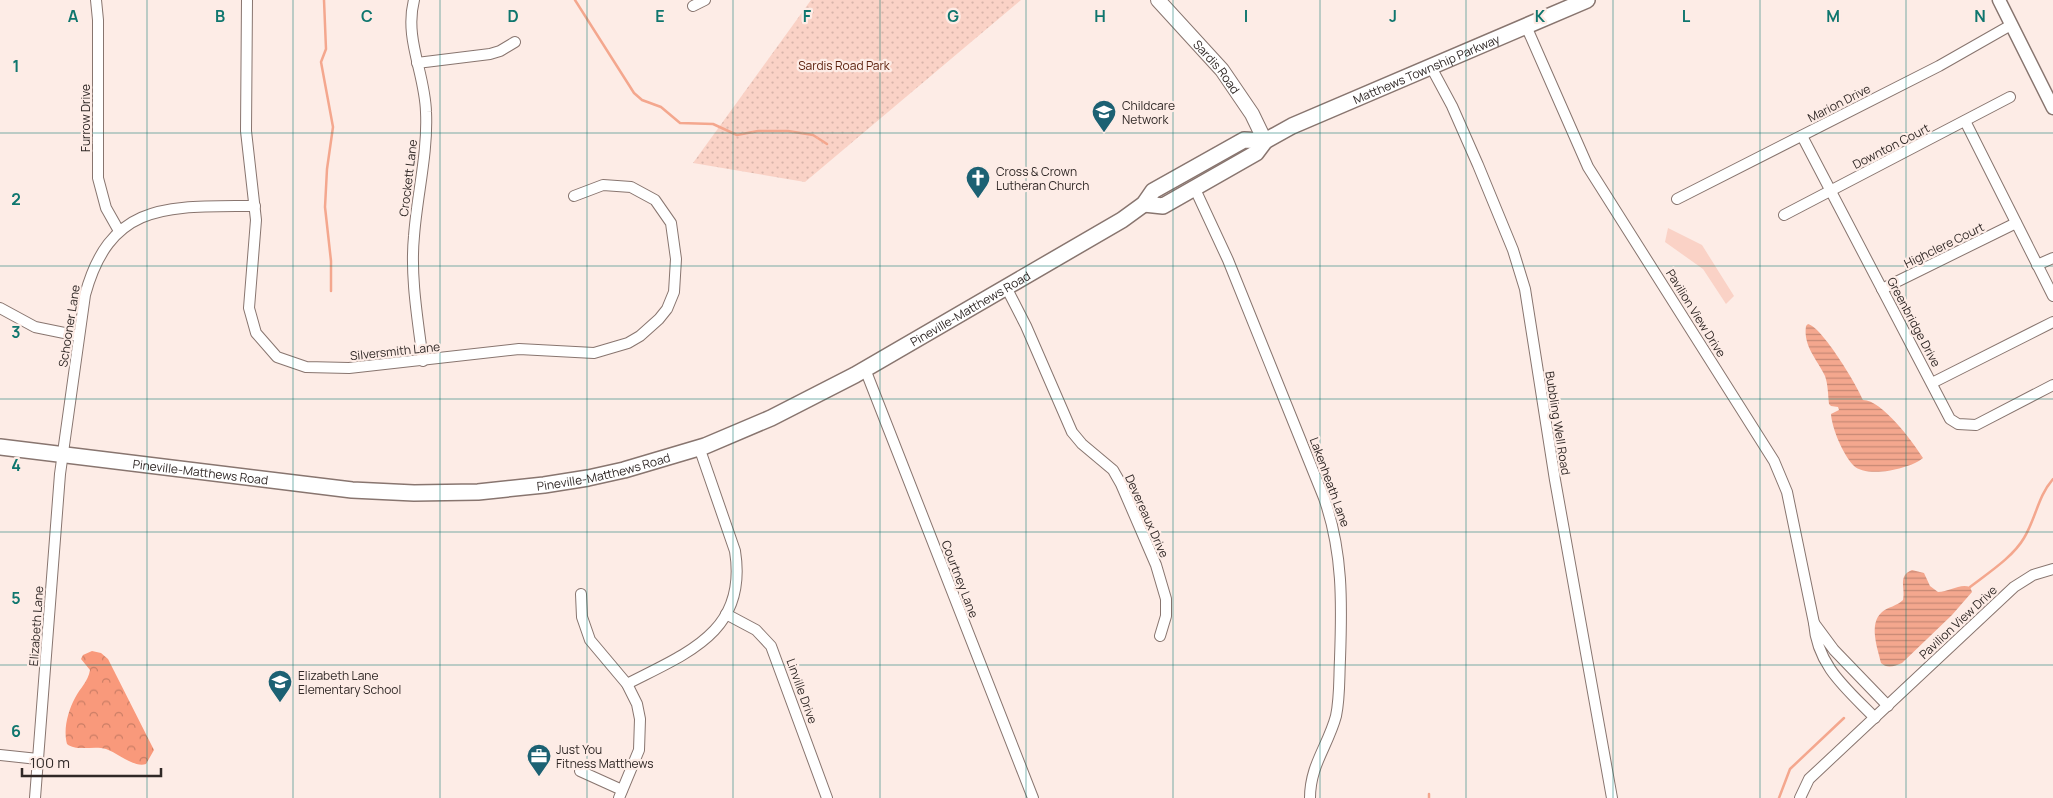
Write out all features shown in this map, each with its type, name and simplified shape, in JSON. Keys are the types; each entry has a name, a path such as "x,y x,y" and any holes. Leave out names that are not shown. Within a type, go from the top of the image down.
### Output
{"main road":[{"name":"Sardis Road","path":"1158,0 1222,70 1248,108 1265,141"},
{"name":"Matthews Township Parkway","path":"1265,141 1292,126 1587,0"},
{"name":"Pineville-Matthews Road","path":"0,447 326,487 429,493 478,492 544,485 624,470 699,447 771,418 865,369 1122,220 1144,204 1153,191 1244,140 1265,141"},
{"path":"1144,204 1163,206 1256,153 1265,141"}],"street":[{"name":"Furrow Drive","path":"96,0 98,20 98,178 106,208 120,231"},
{"name":"Silversmith Lane","path":"247,0 246,131 255,206 256,239 249,308 256,333 269,350 292,364 316,368 370,367 520,349 545,349 584,354 604,351 640,336 659,319 671,301 676,275 673,232 661,206 640,190 616,184 598,186 574,196"},
{"name":"Crockett Lane","path":"414,0 410,26 426,114 413,252 422,361"},
{"path":"693,6 705,0"},
{"path":"1999,0 2053,108"},
{"name":"Pavilion View Drive","path":"1526,26 1588,167 1774,461 1787,492 1818,648 1827,666 1875,718"},
{"name":"Marion Drive","path":"1677,199 1948,61 2011,26"},
{"path":"417,63 490,54 500,51 515,42"},
{"name":"Bubbling Well Road","path":"1431,67 1452,106 1478,165 1513,250 1522,280 1556,490 1612,798"},
{"name":"Downton Court","path":"1784,215 2010,98"},
{"path":"1965,121 2053,296"},
{"name":"Greenbridge Drive","path":"1802,136 1950,419 1966,426 1976,425 2053,385"},
{"name":"Lakenheath Lane","path":"1195,189 1232,269 1324,498 1336,533 1342,599 1338,702 1332,730 1313,770 1310,798"},
{"name":"Schooner Lane","path":"63,455 85,295 91,272 103,250 120,231 146,215 170,208 255,206"},
{"name":"Highclere Court","path":"1882,289 2016,223"},
{"path":"2038,265 2053,258"},
{"name":"Devereaux Drive","path":"1006,287 1026,326 1072,432 1082,444 1113,470 1121,484 1156,565 1166,599 1166,616 1160,636"},
{"path":"0,308 35,327 79,336"},
{"path":"1932,383 2053,322"},
{"name":"Courtney Lane","path":"865,369 1033,798"},
{"path":"627,684 695,648 712,634 726,614 735,591 737,564 735,551 699,447"},
{"name":"Elizabeth Lane","path":"35,798 63,455"},
{"name":"Pavilion View Drive","path":"1800,798 1809,779 2021,581 2040,572 2053,569"},
{"path":"580,771 620,794 636,759 641,736 637,704 627,684 590,640 582,617 581,594"},
{"name":"Linville Drive","path":"726,614 756,630 771,646 827,798"},
{"name":"Pavilion View Drive","path":"1814,623 1834,650 1888,706"},
{"path":"0,755 38,759"}],"green space":[{"name":"Sardis Road Park","path":"811,0 1021,0 805,182 693,163"},
{"path":"1668,228 1702,245 1734,296 1726,304 1703,269 1665,242"},
{"path":"92,651 101,653 108,659 154,750 146,764 136,764 106,749 76,748 67,744 66,726 68,714 75,698 88,678 90,670 81,659 83,655"}],"shaded area":[{"path":"1808,324 1822,335 1830,345 1847,370 1863,400 1871,402 1888,414 1923,458 1908,466 1888,471 1868,471 1853,465 1842,448 1833,427 1831,414 1839,410 1838,407 1829,404 1825,376 1811,352 1807,340 1806,326"},
{"path":"1912,570 1924,573 1930,586 1938,592 1966,586 1970,587 1972,592 1952,615 1902,663 1886,666 1881,663 1878,651 1875,637 1876,623 1882,612 1903,600 1903,579"}],"waterway":[{"path":"324,0 326,49 321,62 333,127 327,169 325,207 331,261 331,291"},
{"path":"575,0 634,93 642,100 661,107 680,123 713,124 737,135 758,131 788,131 813,135 827,144"},
{"path":"1970,587 2000,564 2019,545 2028,530 2044,493 2053,479"},
{"path":"1779,798 1790,769 1844,718"}],"place":[{"name":"Childcare Network","path":"1104,133"},
{"name":"Cross & Crown Lutheran Church","path":"978,199"},
{"name":"Elizabeth Lane Elementary School","path":"280,703"},
{"name":"Just You Fitness Matthews","path":"539,777"}]}
